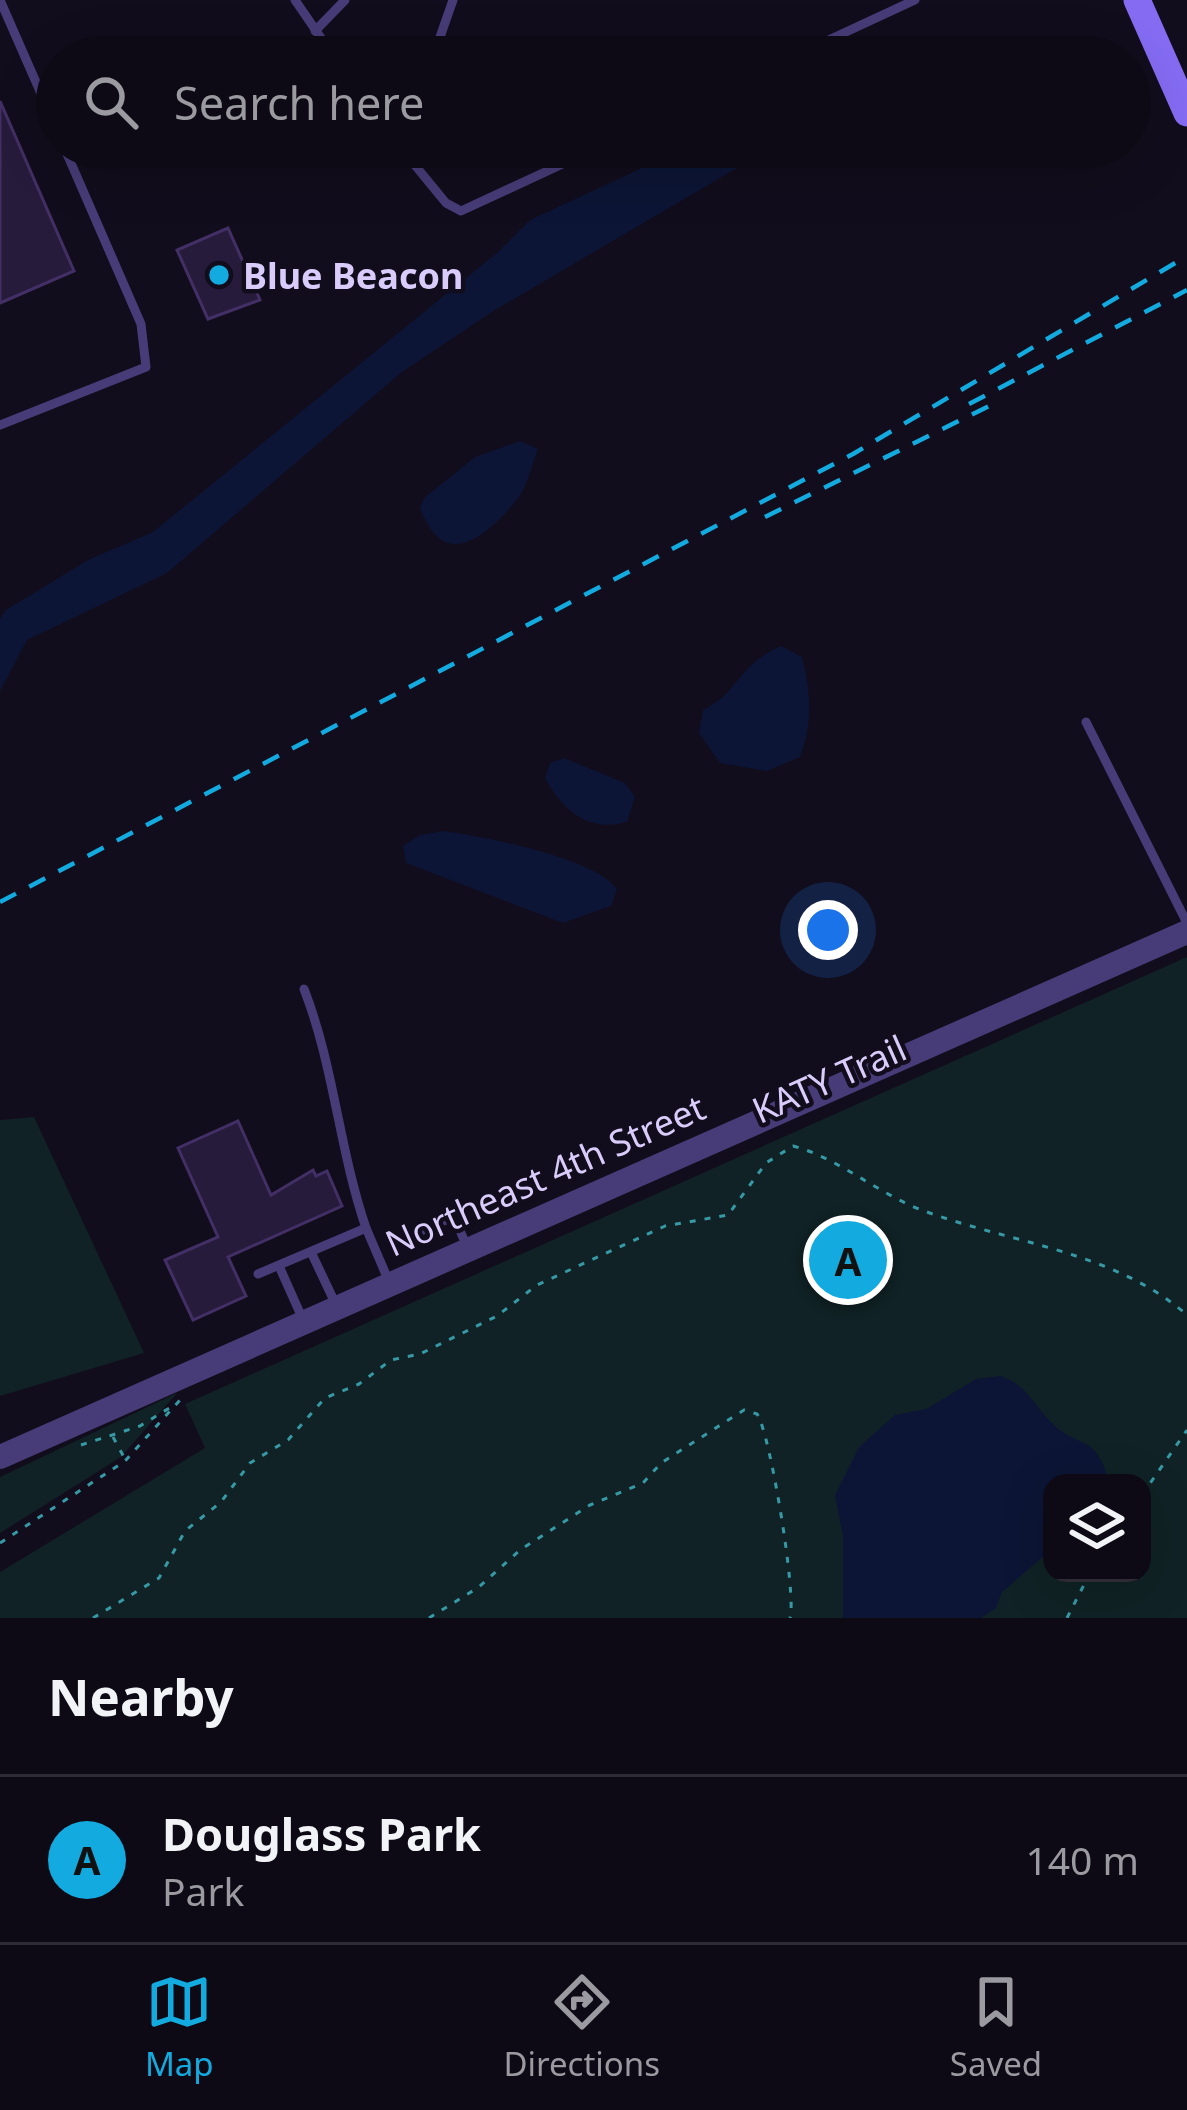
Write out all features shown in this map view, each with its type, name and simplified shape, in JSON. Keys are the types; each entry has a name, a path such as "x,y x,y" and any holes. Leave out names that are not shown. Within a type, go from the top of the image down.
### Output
{"main road":[{"path":"1137,0 1187,112"}],"street":[{"name":"Northeast 4th Street","path":"0,1457 1187,927"}],"lane":[{"path":"0,0 36,82"},
{"path":"295,0 318,36"},
{"path":"315,32 345,0"},
{"path":"440,36 452,0"},
{"path":"837,36 915,0"},
{"path":"0,425 146,367 141,324 73,168"},
{"path":"418,168 446,202 461,211 554,168"},
{"path":"1086,722 1187,927"},
{"path":"304,989 328,1048 332,1107 366,1228 390,1284"},
{"path":"392,1244 448,1220 458,1226 468,1249"},
{"path":"258,1274 366,1228"},
{"path":"311,1252 338,1307"},
{"path":"278,1266 304,1322"}],"path":[{"path":"92,1618 159,1578 185,1531 221,1502 250,1463 288,1440 325,1399 359,1384 391,1360 433,1348 455,1332 497,1316 537,1286 665,1226 728,1215 766,1162 794,1146 916,1208 1105,1268 1154,1290 1187,1315"},
{"path":"66,1450 140,1426 184,1396"},
{"path":"0,1543 125,1461 177,1402"},
{"path":"428,1618 479,1586 520,1550 590,1505 643,1483 662,1463 744,1410 764,1424 788,1556 790,1618"},
{"path":"1151,1482 1187,1430"},
{"path":"109,1435 118,1441 125,1461"},
{"path":"1067,1618 1085,1582"}],"shaded area":[{"path":"1187,957 1187,1618 0,1618 0,1572 205,1448 185,1404"},
{"path":"34,1117 144,1353 0,1396 0,1120"},
{"path":"177,1393 121,1457 0,1533 0,1477"}],"water":[{"path":"642,168 737,168 495,310 402,372 167,573 27,640 0,691 0,619 6,610 88,560 153,532 498,252 530,220"},
{"path":"520,441 538,449 516,501 478,537 452,544 440,539 420,508 424,498 475,457"},
{"path":"781,646 802,657 807,683 809,720 800,757 767,771 720,763 699,733 703,710 725,695 755,661"},
{"path":"564,758 625,783 635,797 627,822 600,824 568,809 545,778 550,763"},
{"path":"444,831 536,850 585,867 617,889 611,906 563,923 406,863 403,846 420,835"},
{"path":"1001,1376 1024,1390 1061,1431 1092,1448 1107,1474 1043,1474 1043,1557 1002,1592 996,1608 981,1618 843,1618 843,1536 835,1495 859,1447 895,1415 926,1409 976,1379"}],"building":[{"path":"0,101 74,271 0,303"},
{"name":"Blue Beacon","path":"228,228 260,300 208,319 177,250"},
{"path":"238,1121 271,1195 313,1170 316,1176 327,1171 342,1206 228,1257 246,1296 193,1320 165,1260 218,1237 178,1148"}],"railway":[{"path":"0,902 853,454 1187,256"},
{"path":"969,404 1187,290"},
{"path":"765,517 991,405"}],"place":[{"name":"Blue Beacon","path":"219,275"},
{"name":"Douglass Park","path":"848,1260"}]}
